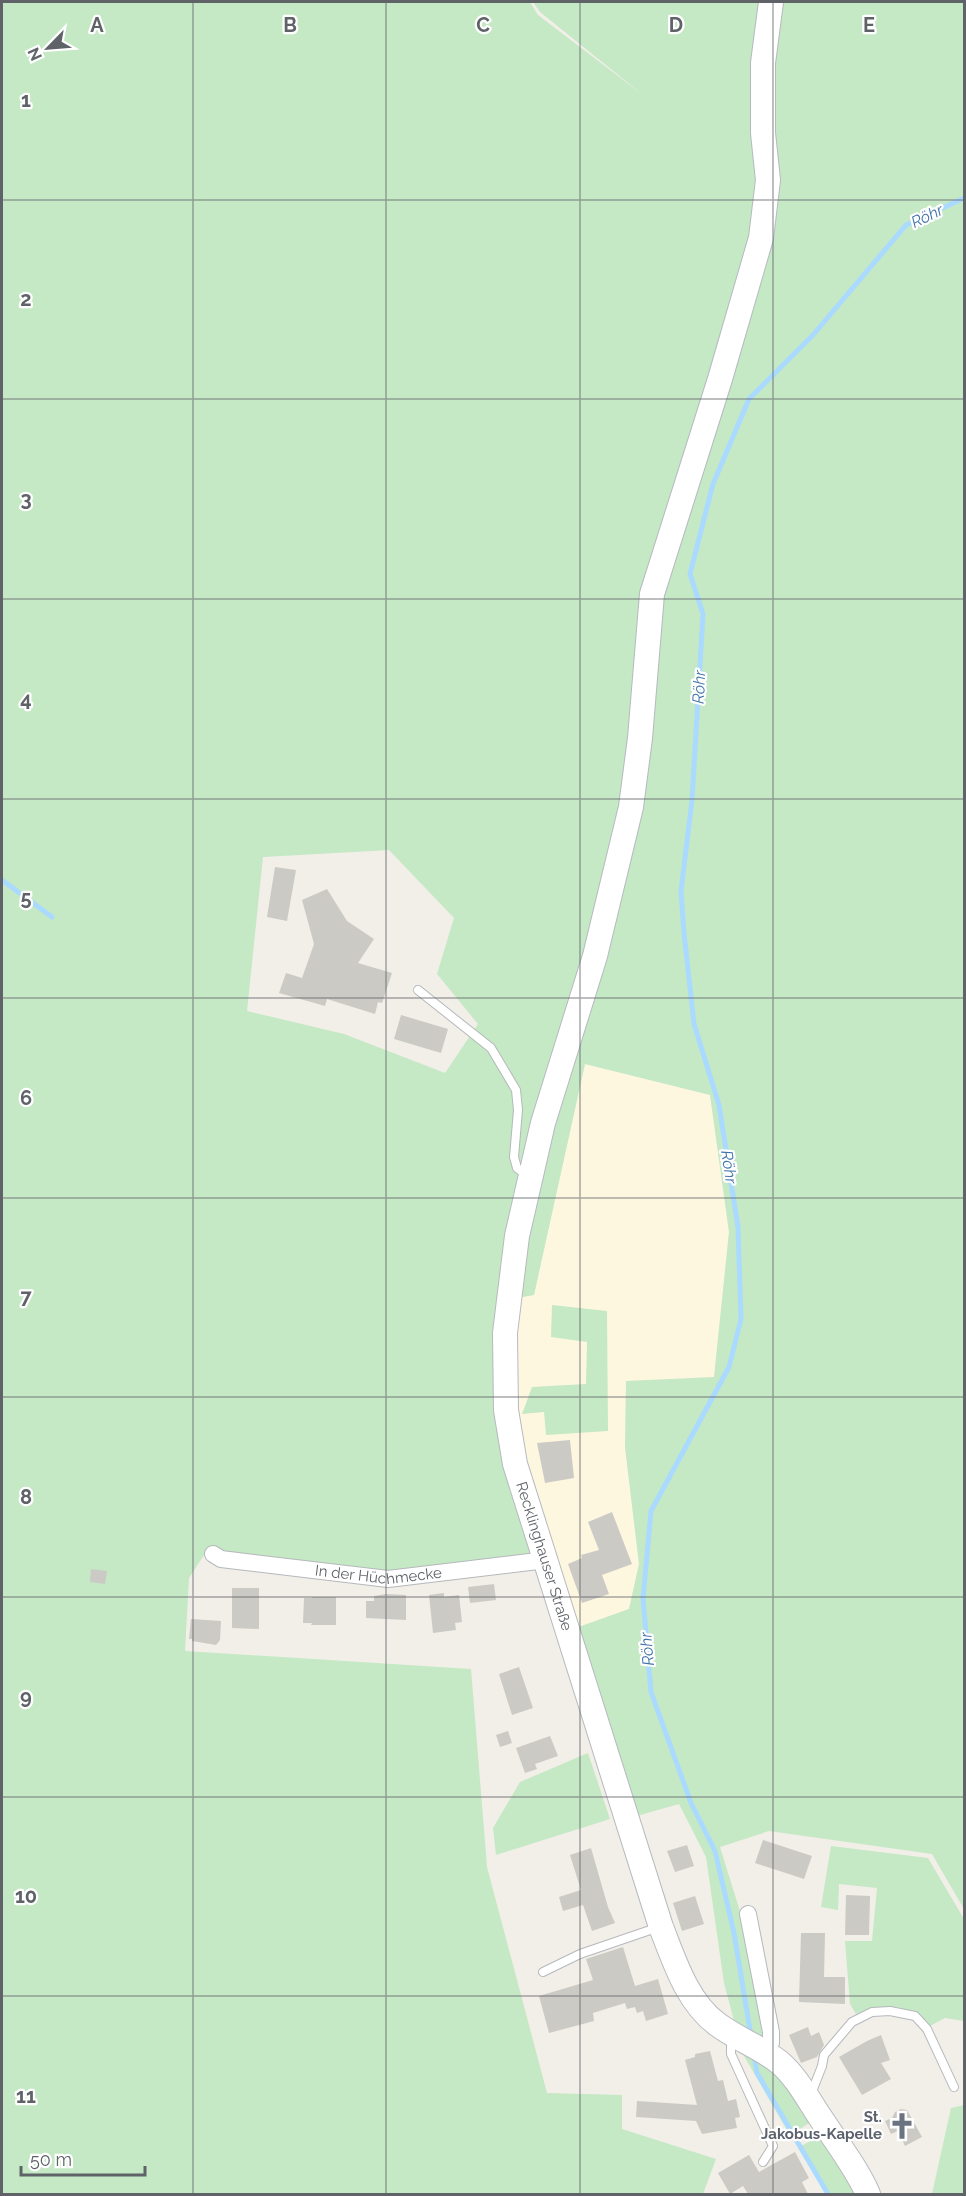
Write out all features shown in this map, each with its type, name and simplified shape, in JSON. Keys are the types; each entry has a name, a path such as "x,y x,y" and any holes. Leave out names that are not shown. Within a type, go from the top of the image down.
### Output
{"main road":[{"name":"Recklinghauser Straße","path":"771,2 763,63 763,133 768,180 761,238 720,379 652,594 640,738 631,807 595,956 543,1124 516,1236 505,1333 506,1410 515,1464 661,1927 680,1971 692,1995 707,2016 765,2052 787,2070 859,2175 868,2194"}],"street":[{"name":"In der Hüchmecke","path":"213,1554 220,1559 388,1579 546,1560"},
{"path":"748,1914 771,2032 771,2043 765,2052"}],"lane":[{"path":"418,990 491,1048 516,1089 518,1110 514,1157 518,1168 529,1177"},
{"path":"543,1972 580,1953 661,1927"},
{"path":"808,2100 822,2066 824,2055 852,2022 872,2012 890,2011 915,2016 927,2029 954,2087"},
{"path":"738,2036 730,2046 731,2054 773,2146 763,2162"}],"shaded area":[{"path":"585,1064 710,1095 729,1232 714,1378 626,1381 625,1447 639,1564 629,1609 573,1629 538,1553 498,1301 534,1295"}],"green space":[{"path":"2,2 530,2 538,15 643,95 540,12 533,2 964,2 964,1909 932,1854 769,1831 720,1847 743,1921 766,2042 736,2028 724,1983 706,1857 679,1804 633,1817 573,1629 629,1609 639,1564 625,1447 626,1381 714,1377 729,1232 710,1095 585,1064 534,1295 499,1301 538,1553 390,1575 206,1552 189,1578 185,1651 471,1669 487,1867 547,2093 622,2095 622,2129 716,2159 703,2194 2,2194","holes":["389,850 454,918 437,974 478,1024 445,1073 344,1034 247,1011 263,857"]},
{"path":"552,1305 607,1311 608,1431 546,1435 544,1412 522,1414 532,1387 586,1384 587,1342 551,1337"},
{"path":"588,1753 610,1819 496,1855 493,1828 520,1782"},
{"path":"831,1846 928,1858 964,1919 964,2021 945,2018 930,2026 918,2014 894,2007 870,2009 856,2014 850,2004 845,1941 872,1941 877,1888 839,1884 838,1910 821,1907"},
{"path":"744,2056 764,2064 774,2072 811,2122 790,2135"},
{"path":"964,2105 964,2194 932,2194 951,2108"},
{"path":"819,2136 846,2175 854,2194 826,2194 798,2148"}],"building":[{"path":"275,867 296,870 287,921 267,917"},
{"path":"327,889 347,921 374,939 358,963 392,973 382,1003 378,1002 375,1014 327,999 325,1006 279,993 286,973 302,978 314,944 302,900"},
{"path":"401,1015 448,1029 441,1053 394,1039"},
{"path":"570,1440 574,1478 545,1483 537,1443"},
{"path":"612,1512 632,1564 602,1575 609,1594 582,1603 568,1564 582,1558 581,1555 599,1550 588,1522"},
{"path":"91,1569 107,1571 105,1584 90,1582"},
{"path":"494,1584 496,1600 470,1603 468,1587"},
{"path":"232,1588 259,1588 259,1629 232,1628"},
{"path":"444,1593 444,1597 459,1595 462,1622 455,1623 456,1630 433,1633 429,1595"},
{"path":"406,1595 406,1620 366,1618 366,1601 374,1601 374,1596"},
{"path":"336,1597 336,1625 303,1623 304,1598"},
{"path":"191,1619 221,1621 220,1640 216,1645 189,1639"},
{"path":"519,1667 533,1708 512,1715 499,1674"},
{"path":"508,1731 512,1743 500,1747 496,1735"},
{"path":"550,1736 558,1756 535,1764 537,1769 525,1773 516,1748"},
{"path":"763,1840 812,1856 804,1879 755,1863"},
{"path":"687,1845 694,1866 675,1872 667,1851"},
{"path":"591,1848 615,1923 592,1931 583,1905 563,1911 559,1897 581,1890 570,1855"},
{"path":"846,1895 870,1896 869,1935 845,1935"},
{"path":"695,1896 704,1924 682,1931 673,1903"},
{"path":"801,1933 825,1933 824,1977 845,1977 845,2004 799,2002"},
{"path":"623,1947 635,1986 658,1979 668,2014 646,2021 643,2011 637,2013 635,2007 627,2009 625,2003 593,2013 594,2021 549,2033 539,1996 593,1980 586,1959"},
{"path":"808,2027 811,2036 819,2032 824,2045 817,2057 801,2063 789,2035"},
{"path":"881,2035 890,2060 881,2063 891,2079 862,2095 839,2057"},
{"path":"710,2051 718,2081 723,2080 728,2101 736,2099 740,2117 735,2118 737,2128 702,2134 696,2121 636,2117 637,2101 697,2105 685,2060 695,2057 695,2054"},
{"name":"St. Jakobus-Kapelle","path":"901,2109 907,2110 922,2137 905,2146 898,2131 891,2134 885,2121"},
{"path":"795,2152 809,2178 802,2182 808,2194 748,2194 743,2186 730,2194 718,2173 749,2155 759,2172"}],"waterway":[{"name":"Röhr","path":"751,2036 734,1933 715,1851 691,1803 651,1692 643,1599 651,1511 729,1367 741,1319 738,1227 719,1105 694,1024 681,891 692,800 703,614 690,574 713,484 749,399 813,335 906,225 964,198"},
{"path":"2,880 52,917"},
{"name":"Röhr","path":"754,2054 757,2073 828,2194"}],"place":[{"name":"St. Jakobus-Kapelle","path":"902,2126"}]}
